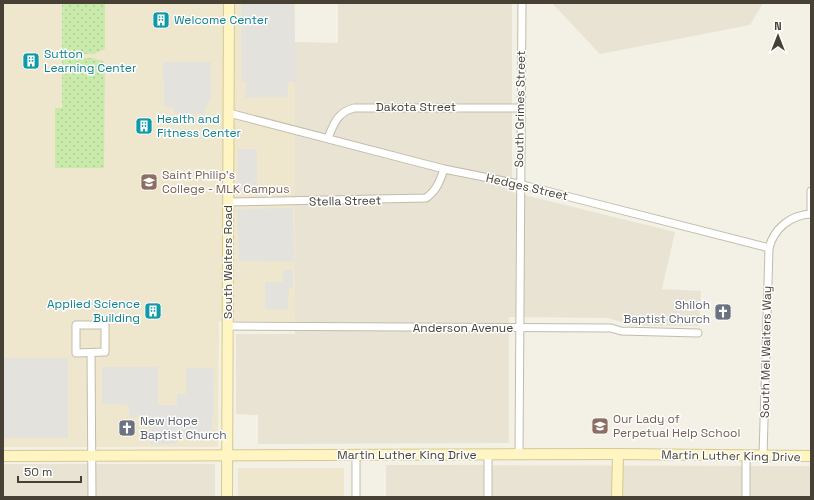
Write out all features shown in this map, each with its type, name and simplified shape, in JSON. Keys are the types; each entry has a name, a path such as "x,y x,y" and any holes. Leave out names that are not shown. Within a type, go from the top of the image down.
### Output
{"main road":[{"name":"South Walters Road","path":"227,497 229,3"},
{"name":"Martin Luther King Drive","path":"3,456 618,454 811,456"},
{"path":"617,497 618,454"}],"street":[{"name":"South Grimes Street","path":"519,455 521,329 519,184 522,3"},
{"name":"Dakota Street","path":"328,138 338,117 347,109 521,108"},
{"name":"Hedges Street","path":"229,113 444,169 519,184 769,248"},
{"name":"Stella Street","path":"228,202 426,198 433,193 440,183 444,169"},
{"path":"769,248 776,232 783,224 799,216 811,214 811,191"},
{"name":"South Mel Waiters Way","path":"763,456 769,248"},
{"path":"76,325 105,325 105,352 90,353 76,353 76,325"},
{"name":"Anderson Avenue","path":"228,326 521,329 611,328 621,331 698,333"},
{"path":"90,353 92,497"},
{"path":"356,454 356,497"},
{"path":"488,455 488,497"},
{"path":"746,456 746,497"}],"shaded area":[{"name":"Saint Philip's College - MLK Campus","path":"3,3 295,3 295,322 219,321 218,447 3,447"},
{"path":"241,3 294,3 296,82 288,82 288,97 245,98 246,82 242,81"},
{"path":"338,3 512,3 512,192 675,232 662,289 701,291 699,326 635,326 608,318 509,317 509,443 258,444 258,415 236,414 236,334 295,334 295,42 338,43"},
{"path":"552,3 763,3 750,25 600,54"},
{"path":"163,62 211,62 211,97 205,114 175,114 173,108 164,106"},
{"path":"238,149 257,149 257,193 240,193 237,190"},
{"path":"293,208 294,262 239,261 237,211 239,209"},
{"path":"283,270 293,270 293,287 289,287 288,310 265,309 265,282 283,282"},
{"path":"3,358 68,358 68,438 3,438"},
{"path":"102,367 158,367 158,405 177,405 176,444 150,444 151,417 129,417 129,405 102,404"},
{"path":"186,368 214,368 212,436 177,436 177,394 186,394"},
{"path":"3,464 215,464 215,497 3,497"},
{"path":"386,465 811,466 811,497 386,497"},
{"path":"238,468 344,468 344,497 238,497"}],"green space":[{"path":"62,3 105,3 105,49 93,54 62,54"},
{"path":"62,58 93,58 105,62 104,168 55,168 55,108 62,108"}],"place":[{"name":"Welcome Center","path":"161,20"},
{"name":"Sutton Learning Center","path":"31,61"},
{"name":"Health and Fitness Center","path":"144,126"},
{"name":"Saint Philip's College - MLK Campus","path":"149,182"},
{"name":"Applied Science Building","path":"153,311"},
{"name":"Shiloh Baptist Church","path":"723,312"},
{"name":"Our Lady of Perpetual Help School","path":"600,426"},
{"name":"New Hope Baptist Church","path":"127,428"}]}
